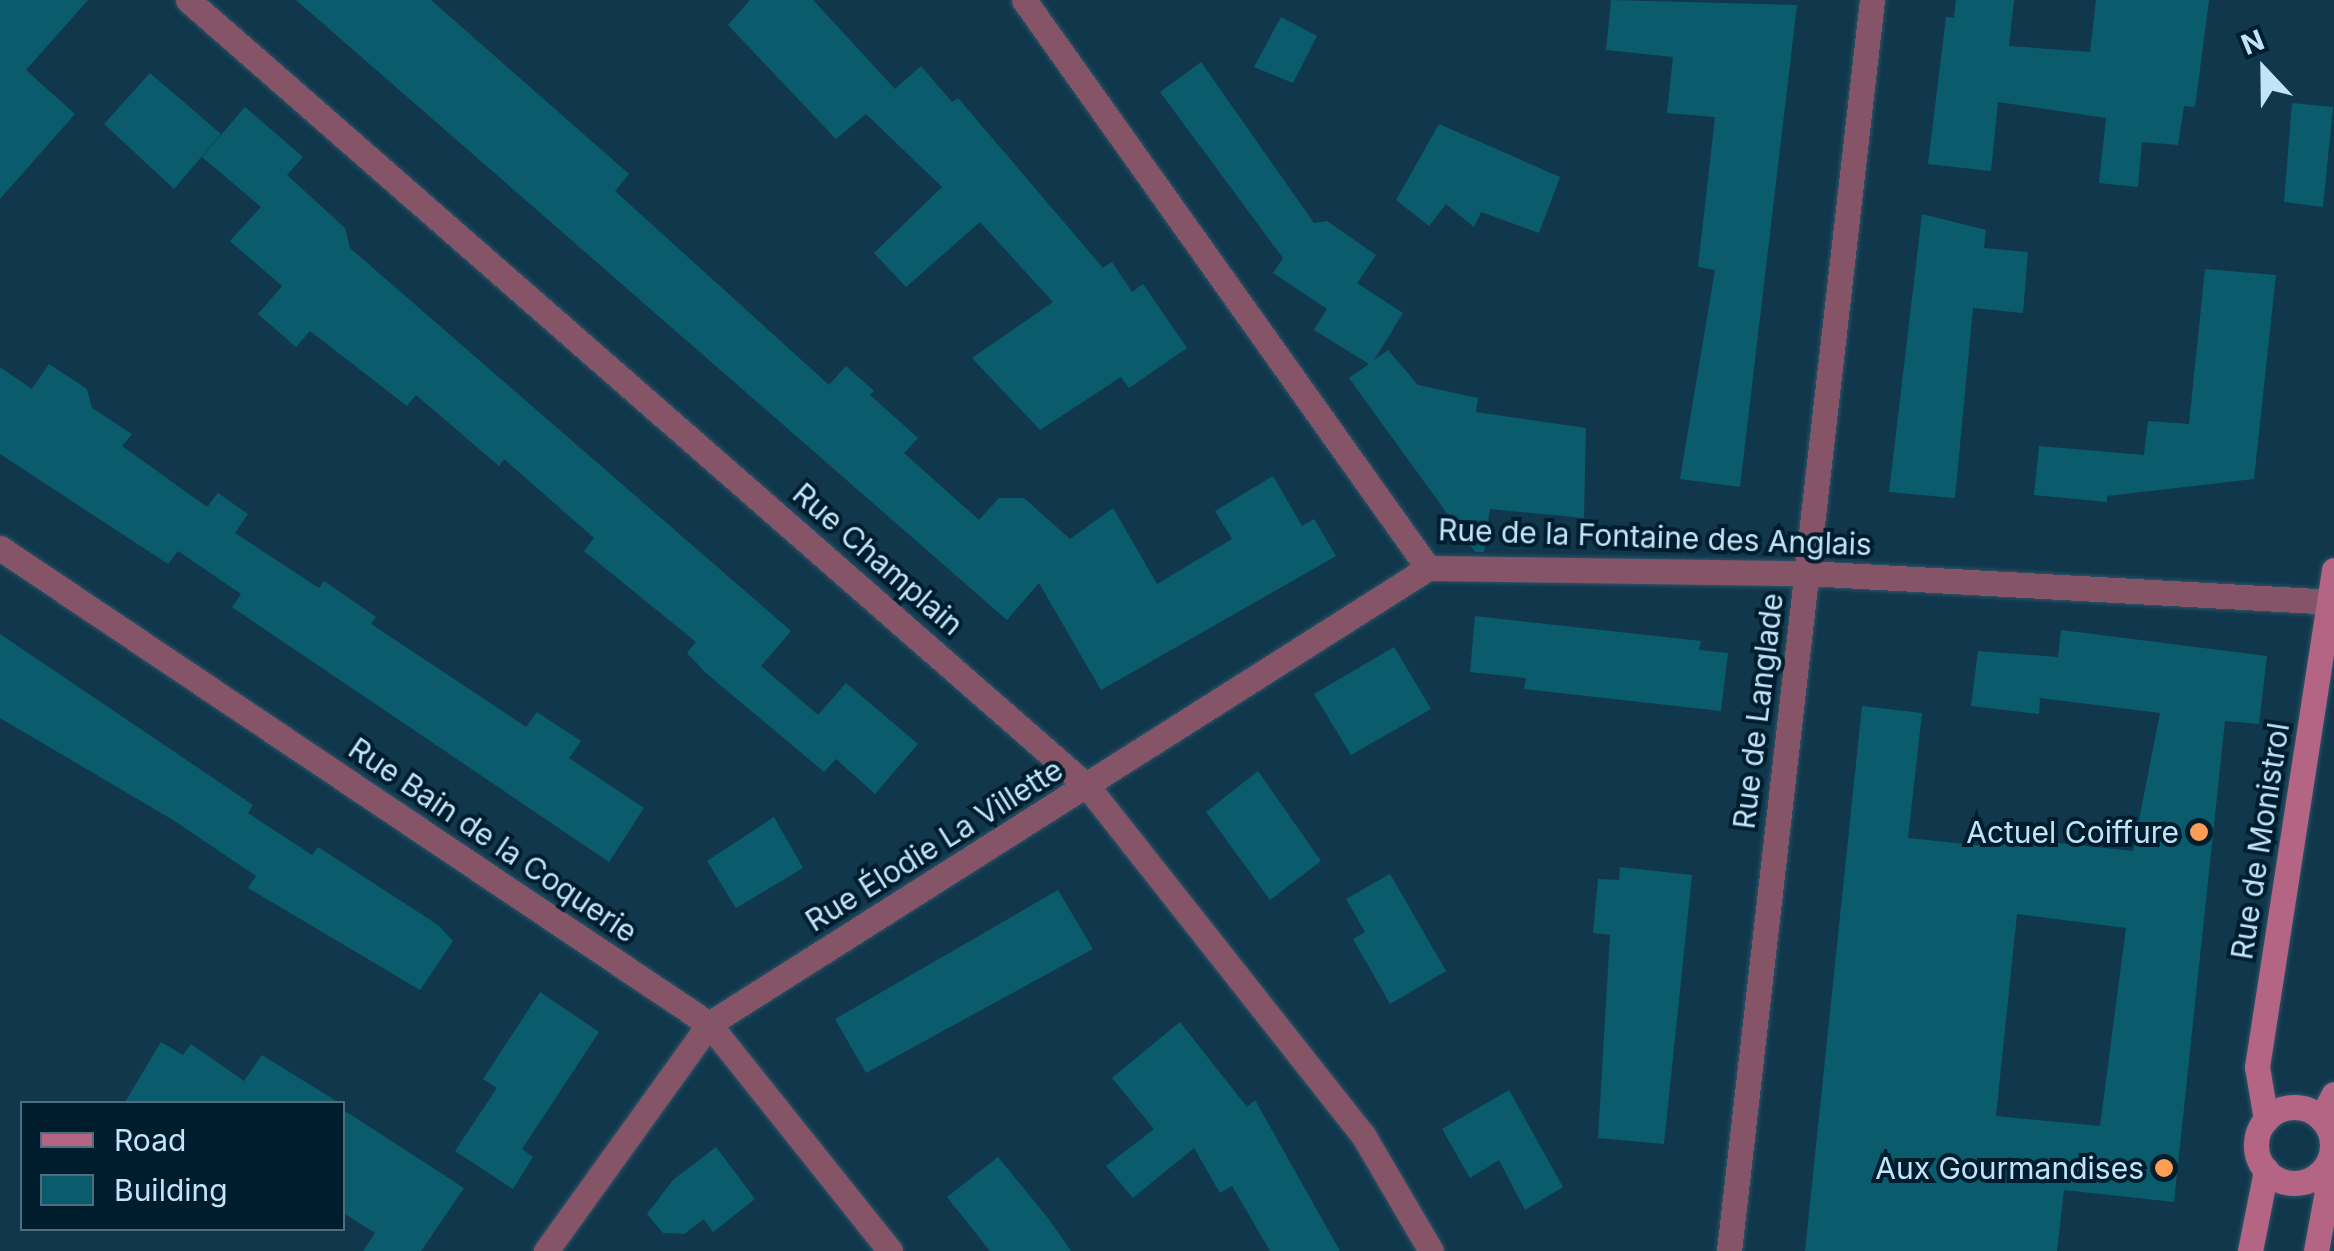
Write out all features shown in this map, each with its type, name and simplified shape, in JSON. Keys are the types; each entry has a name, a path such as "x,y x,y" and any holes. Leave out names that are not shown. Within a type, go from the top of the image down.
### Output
{"main road":[{"name":"Rue de Monistrol","path":"2250,1251 2266,1170 2256,1139 2266,1120 2257,1067 2334,570"},
{"path":"2321,1118 2334,1094"},
{"path":"2266,1120 2300,1107 2321,1118 2333,1149 2320,1174 2286,1183 2266,1170"},
{"path":"2316,1251 2327,1191 2320,1174"}],"street":[{"name":"Rue Champlain","path":"188,0 1088,787 1363,1135 1432,1251"},
{"name":"Rue de la Fontaine des Anglais","path":"1024,0 1428,568 1806,573 2332,602"},
{"name":"Rue de Langlade","path":"1729,1251 1872,0"},
{"name":"Rue Bain de la Coquerie","path":"0,548 708,1024 890,1251"},
{"name":"Rue Élodie La Villette","path":"546,1251 708,1024 1088,787 1428,568"}],"building":[{"path":"0,0 88,0 26,70 75,114 0,199"},
{"path":"296,0 431,0 629,174 615,191 829,385 846,366 874,391 870,395 918,438 904,453 979,520 999,498 1024,498 1070,539 1113,508 1157,584 1232,539 1215,511 1273,476 1302,526 1314,519 1336,556 1101,690 1039,583 1007,620"},
{"path":"750,0 813,0 895,89 921,66 952,102 958,98 1103,268 1112,262 1132,292 1143,284 1187,348 1129,388 1121,377 1040,430 972,358 1053,302 980,222 906,287 874,253 942,187 866,114 836,139 728,25"},
{"path":"1611,0 1797,5 1740,487 1680,479 1715,270 1698,267 1715,117 1667,113 1673,57 1606,50"},
{"path":"1956,0 2014,0 2009,46 2090,52 2096,0 2209,0 2195,107 2184,106 2178,145 2142,142 2138,187 2099,183 2106,118 1998,102 1991,171 1928,164 1946,17 1954,18"},
{"path":"1281,17 1317,36 1293,83 1254,67"},
{"path":"1201,62 1314,223 1327,221 1376,255 1357,283 1403,313 1374,360 1388,350 1418,385 1478,398 1476,412 1586,428 1584,518 1490,509 1484,552 1475,552 1349,378 1369,364 1314,330 1327,309 1273,273 1283,258 1160,92"},
{"path":"150,73 221,134 174,189 104,124"},
{"path":"2292,103 2333,107 2323,207 2284,202"},
{"path":"245,107 303,157 287,175 345,228 350,248 791,631 761,666 818,715 846,683 918,744 875,794 836,759 824,772 706,673 687,653 696,642 584,551 594,538 504,459 499,466 416,395 407,406 310,331 296,347 258,314 282,286 230,241 261,207 202,157"},
{"path":"1439,124 1560,177 1539,233 1481,212 1474,227 1446,204 1429,226 1396,200"},
{"path":"1922,214 1986,230 1984,248 2028,252 2023,313 1973,308 1955,498 1889,492"},
{"path":"2205,269 2276,275 2254,479 2107,496 2107,502 2034,495 2039,446 2144,455 2148,421 2189,424"},
{"path":"49,364 87,389 92,408 132,434 122,446 207,507 218,493 248,514 235,533 319,588 324,581 376,617 371,624 526,727 537,712 581,741 569,758 644,808 609,862 232,607 241,594 178,551 168,564 0,454 0,367 32,389"},
{"path":"1475,616 1701,641 1699,650 1728,653 1721,711 1524,689 1526,678 1470,672"},
{"path":"2061,630 2267,656 2259,724 2225,721 2174,1202 2064,1190 2057,1251 1805,1251 1862,706 1922,713 1908,838 1994,847 1996,836 2133,851 2160,713 2040,698 2039,714 1971,706 1978,651 2058,657","holes":["2017,914 2126,928 2100,1126 1996,1116"]},
{"path":"0,634 253,805 248,813 312,855 318,847 438,925 453,941 420,990 248,888 256,876 173,820 0,718"},
{"path":"1394,647 1431,709 1351,755 1314,694"},
{"path":"1258,771 1321,861 1270,900 1206,812"},
{"path":"774,817 803,868 736,908 707,861"},
{"path":"1620,867 1692,875 1664,1144 1598,1138 1610,935 1593,933 1598,879 1619,880"},
{"path":"1390,874 1446,971 1390,1004 1353,939 1365,932 1346,899"},
{"path":"1058,890 1093,949 866,1073 835,1019"},
{"path":"540,992 599,1032 522,1149 533,1157 513,1189 455,1151 497,1088 483,1079"},
{"path":"1180,1022 1247,1107 1255,1100 1340,1251 1270,1251 1232,1186 1220,1193 1194,1148 1133,1198 1106,1166 1154,1129 1112,1078"},
{"path":"161,1042 183,1055 191,1044 244,1081 262,1055 336,1101 126,1101"},
{"path":"1509,1090 1563,1187 1525,1210 1499,1160 1470,1178 1442,1129"},
{"path":"345,1111 464,1188 421,1251 363,1251 375,1233 345,1214"},
{"path":"716,1147 755,1199 713,1232 704,1219 684,1234 663,1233 647,1214 673,1180"},
{"path":"998,1157 1071,1251 990,1251 947,1197"}],"place":[{"name":"Actuel Coiffure","path":"2199,832"},
{"name":"Aux Gourmandises","path":"2164,1168"}]}
